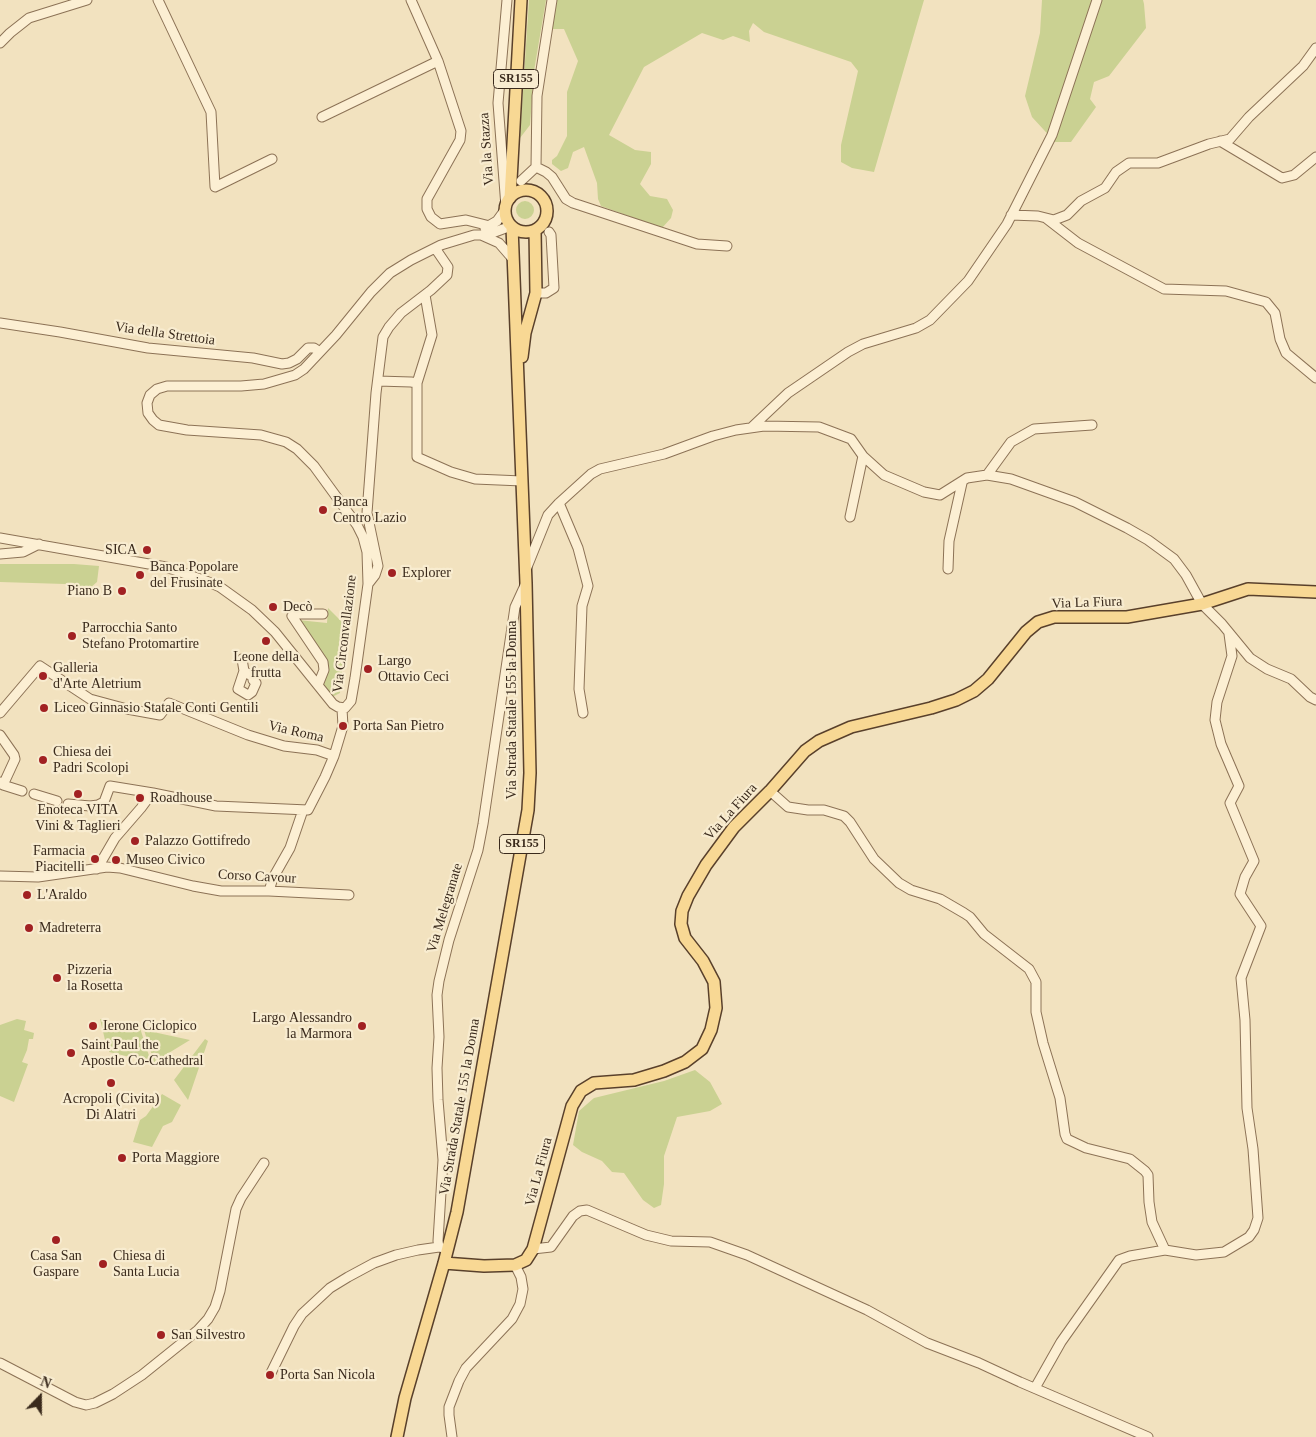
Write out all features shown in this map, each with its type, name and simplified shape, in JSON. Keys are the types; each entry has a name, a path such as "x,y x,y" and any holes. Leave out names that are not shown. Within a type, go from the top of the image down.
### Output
{"main road":[{"name":"SR155","path":"512,158 521,0"},
{"path":"512,158 520,181 542,198 547,209 544,222 535,230 521,232 507,220 512,158"},
{"path":"507,205 517,192 531,191"},
{"path":"512,226 514,291 520,332"},
{"path":"520,332 536,293 535,230"},
{"path":"514,291 536,293"},
{"name":"Via Strada Statale 155 la Donna","path":"397,1437 405,1398 444,1263 443,1248 457,1212 528,810 530,773 526,577 518,378 520,332"},
{"name":"Via La Fiura","path":"533,1249 572,1106 581,1091 594,1083 634,1080 664,1071 685,1062 702,1049 711,1030 716,1008 714,982 703,961 685,938 681,924 682,911 688,896 706,865 734,826 770,791 805,751 820,741 851,727 931,708 956,700 974,691 988,679 1026,632 1038,622 1054,617 1127,617 1202,604 1248,589 1316,592"},
{"path":"444,1263 484,1266 515,1265 526,1260 533,1249"}],"street":[{"path":"0,43 29,18 87,0"},
{"path":"158,0 211,112 215,188 272,159"},
{"path":"411,0 438,61 461,131 460,140 427,199 427,208 431,217 440,224 466,220 490,226"},
{"name":"Via la Stazza","path":"506,0 498,103 507,205"},
{"path":"520,181 536,167 536,96 552,0"},
{"path":"752,427 788,393 848,352 863,344 916,328 930,320 968,281 1011,215 1052,135 1096,0"},
{"path":"1011,215 1054,220 1067,215 1080,202 1105,188 1116,172 1129,163 1158,163 1230,138 1249,117 1304,66 1316,48"},
{"path":"322,117 438,61"},
{"path":"1220,141 1282,178 1294,175 1316,157"},
{"path":"536,167 552,177 566,199 572,203 697,244 727,246"},
{"path":"507,205 500,217 479,235 499,243 512,258"},
{"path":"1045,218 1078,243 1164,289 1226,291 1266,302 1275,313 1280,339 1286,353 1316,378"},
{"name":"Via Circonvallazione","path":"0,538 166,567 220,587 252,610 275,632 333,704 345,708 351,701 368,584 367,552 357,525 314,466 297,448 286,442 261,435 171,428 159,425 148,413 147,403 150,395 157,388 167,386 241,386 264,384 295,375 304,369 320,352 371,292 390,273 435,248 512,226"},
{"path":"536,293 546,292 554,288 551,234 549,232"},
{"path":"368,584 375,575 378,566 367,514 383,337 388,327 401,313 447,275 448,267 435,248"},
{"path":"425,295 432,335 417,383 417,457 451,472 475,479 522,481"},
{"name":"Via della Strettoia","path":"0,323 148,348 253,358 282,364 297,359 308,348 314,348 320,352"},
{"path":"378,381 417,383"},
{"path":"1092,425 1034,428 1011,442 987,475 1010,478 1049,492 1100,513 1148,540 1174,559 1186,575 1202,604 1250,658 1267,669 1291,679 1310,697 1316,700"},
{"name":"Via Melegranate","path":"443,1248 438,1241 443,1160 437,1068 439,1037 437,995 439,981 448,940 478,850 515,607 542,527 548,516 559,503 591,474 600,469 664,454 713,436 752,427 819,427 851,439 863,456 884,475 924,492 940,495 962,483 967,478 987,475"},
{"path":"850,517 863,456"},
{"path":"948,569 949,541 962,483"},
{"path":"559,503 578,548 588,586 582,606 579,689 583,713"},
{"path":"15,553 20,547 16,540"},
{"path":"0,554 23,552 40,544"},
{"path":"318,684 324,670 323,662 292,616 294,614 323,614"},
{"path":"1035,1388 1061,1342 1119,1260 1130,1256 1165,1250 1196,1254 1224,1252 1249,1237 1254,1230 1258,1218 1253,1149 1247,1108 1242,978 1246,964 1258,939 1261,926 1240,894 1245,877 1254,861 1230,803 1239,786 1221,744 1215,720 1217,702 1232,656 1228,631"},
{"path":"242,659 244,671"},
{"name":"Via Roma","path":"0,713 40,666 90,699 127,709 160,715 169,703 248,735 284,746 318,750 334,756"},
{"path":"68,804 98,806 104,802 110,786 216,806 308,810 334,756 343,726 342,708"},
{"path":"0,735 15,759 2,784 22,790"},
{"path":"770,791 788,807 824,810 844,816 874,859 899,883 911,890 940,899 964,913 970,917 984,934 1030,969 1036,982 1036,1012 1043,1043 1060,1098 1065,1134 1068,1139 1086,1148 1130,1160 1145,1171 1148,1175 1152,1222 1165,1250"},
{"path":"34,794 55,800"},
{"path":"105,864 115,838 152,794"},
{"path":"269,891 273,878 290,848 303,810"},
{"name":"Corso Cavour","path":"0,876 38,877 97,869 105,864 221,891 349,895"},
{"path":"0,1362 80,1404 92,1404 102,1400 142,1375 198,1330 208,1319 215,1307 220,1291 236,1209 264,1163"},
{"path":"533,1249 551,1247 573,1216 580,1211 587,1210 646,1235 671,1241 710,1242 747,1255 866,1310 927,1343 979,1363 1148,1437"},
{"path":"271,1373 294,1326 302,1314 330,1288 374,1263 410,1252 443,1248"},
{"path":"452,1437 448,1415 459,1381 466,1368 512,1319 520,1304 523,1289 521,1278 515,1265"}],"green space":[{"path":"529,0 546,0 534,71 530,125 520,138"},
{"path":"557,0 924,0 874,172 852,168 841,162 841,145 858,71 851,62 764,32 753,23 749,31 750,42 733,36 723,40 702,33 644,67 609,135 635,150 651,152 651,164 640,184 650,196 667,199 673,210 671,218 662,228 601,206 598,199 597,183 584,147 573,152 568,168 561,171 552,164 552,160 557,156 567,136 567,92 578,61 564,29 551,29"},
{"path":"1042,0 1143,0 1144,4 1146,28 1109,76 1094,82 1090,99 1096,107 1071,142 1055,142 1032,117 1025,96 1040,33"},
{"path":"521,201 529,201 534,206 532,217 521,219 516,214 516,206"},
{"path":"0,564 99,566 97,582 90,588 65,584 0,582"},
{"path":"328,608 346,626 340,693 334,696 331,696 323,684 324,681 319,669 321,661 288,619 327,623"},
{"path":"17,1019 26,1021 24,1030 34,1033 33,1039 29,1039 22,1062 28,1064 14,1102 0,1096 0,1025"},
{"path":"100,1019 140,1028 151,1062 109,1052 111,1044 110,1041 105,1040"},
{"path":"144,1030 190,1040 154,1062"},
{"path":"205,1039 208,1041 188,1100 174,1080"},
{"path":"695,1070 710,1082 722,1104 710,1111 677,1117 664,1156 664,1184 661,1205 654,1208 643,1200 624,1173 612,1172 602,1161 582,1152 573,1145 579,1111 594,1098 664,1081"},
{"path":"162,1094 181,1105 172,1122 163,1126 152,1147 133,1142 140,1120 146,1116"}],"place":[{"name":"Banca Centro Lazio","path":"323,510"},
{"name":"SICA","path":"147,550"},
{"name":"Explorer","path":"392,573"},
{"name":"Banca Popolare del Frusinate","path":"140,575"},
{"name":"Piano B","path":"122,591"},
{"name":"Decò","path":"273,607"},
{"name":"Parrocchia Santo Stefano Protomartire","path":"72,636"},
{"name":"Leone della frutta","path":"266,641"},
{"name":"Largo Ottavio Ceci","path":"368,669"},
{"name":"Galleria d'Arte Aletrium","path":"43,676"},
{"name":"Liceo Ginnasio Statale Conti Gentili","path":"44,708"},
{"name":"Porta San Pietro","path":"343,726"},
{"name":"Chiesa dei Padri Scolopi","path":"43,760"},
{"name":"Enoteca VITA Vini & Taglieri","path":"78,794"},
{"name":"Roadhouse","path":"140,798"},
{"name":"Palazzo Gottifredo","path":"135,841"},
{"name":"Farmacia Piacitelli","path":"95,859"},
{"name":"Museo Civico","path":"116,860"},
{"name":"L'Araldo","path":"27,895"},
{"name":"Madreterra","path":"29,928"},
{"name":"Pizzeria la Rosetta","path":"57,978"},
{"name":"Ierone Ciclopico","path":"93,1026"},
{"name":"Largo Alessandro la Marmora","path":"362,1026"},
{"name":"Saint Paul the Apostle Co-Cathedral","path":"71,1053"},
{"name":"Acropoli (Civita) Di Alatri","path":"111,1083"},
{"name":"Porta Maggiore","path":"122,1158"},
{"name":"Casa San Gaspare","path":"56,1240"},
{"name":"Chiesa di Santa Lucia","path":"103,1264"},
{"name":"San Silvestro","path":"161,1335"},
{"name":"Porta San Nicola","path":"270,1375"}]}
